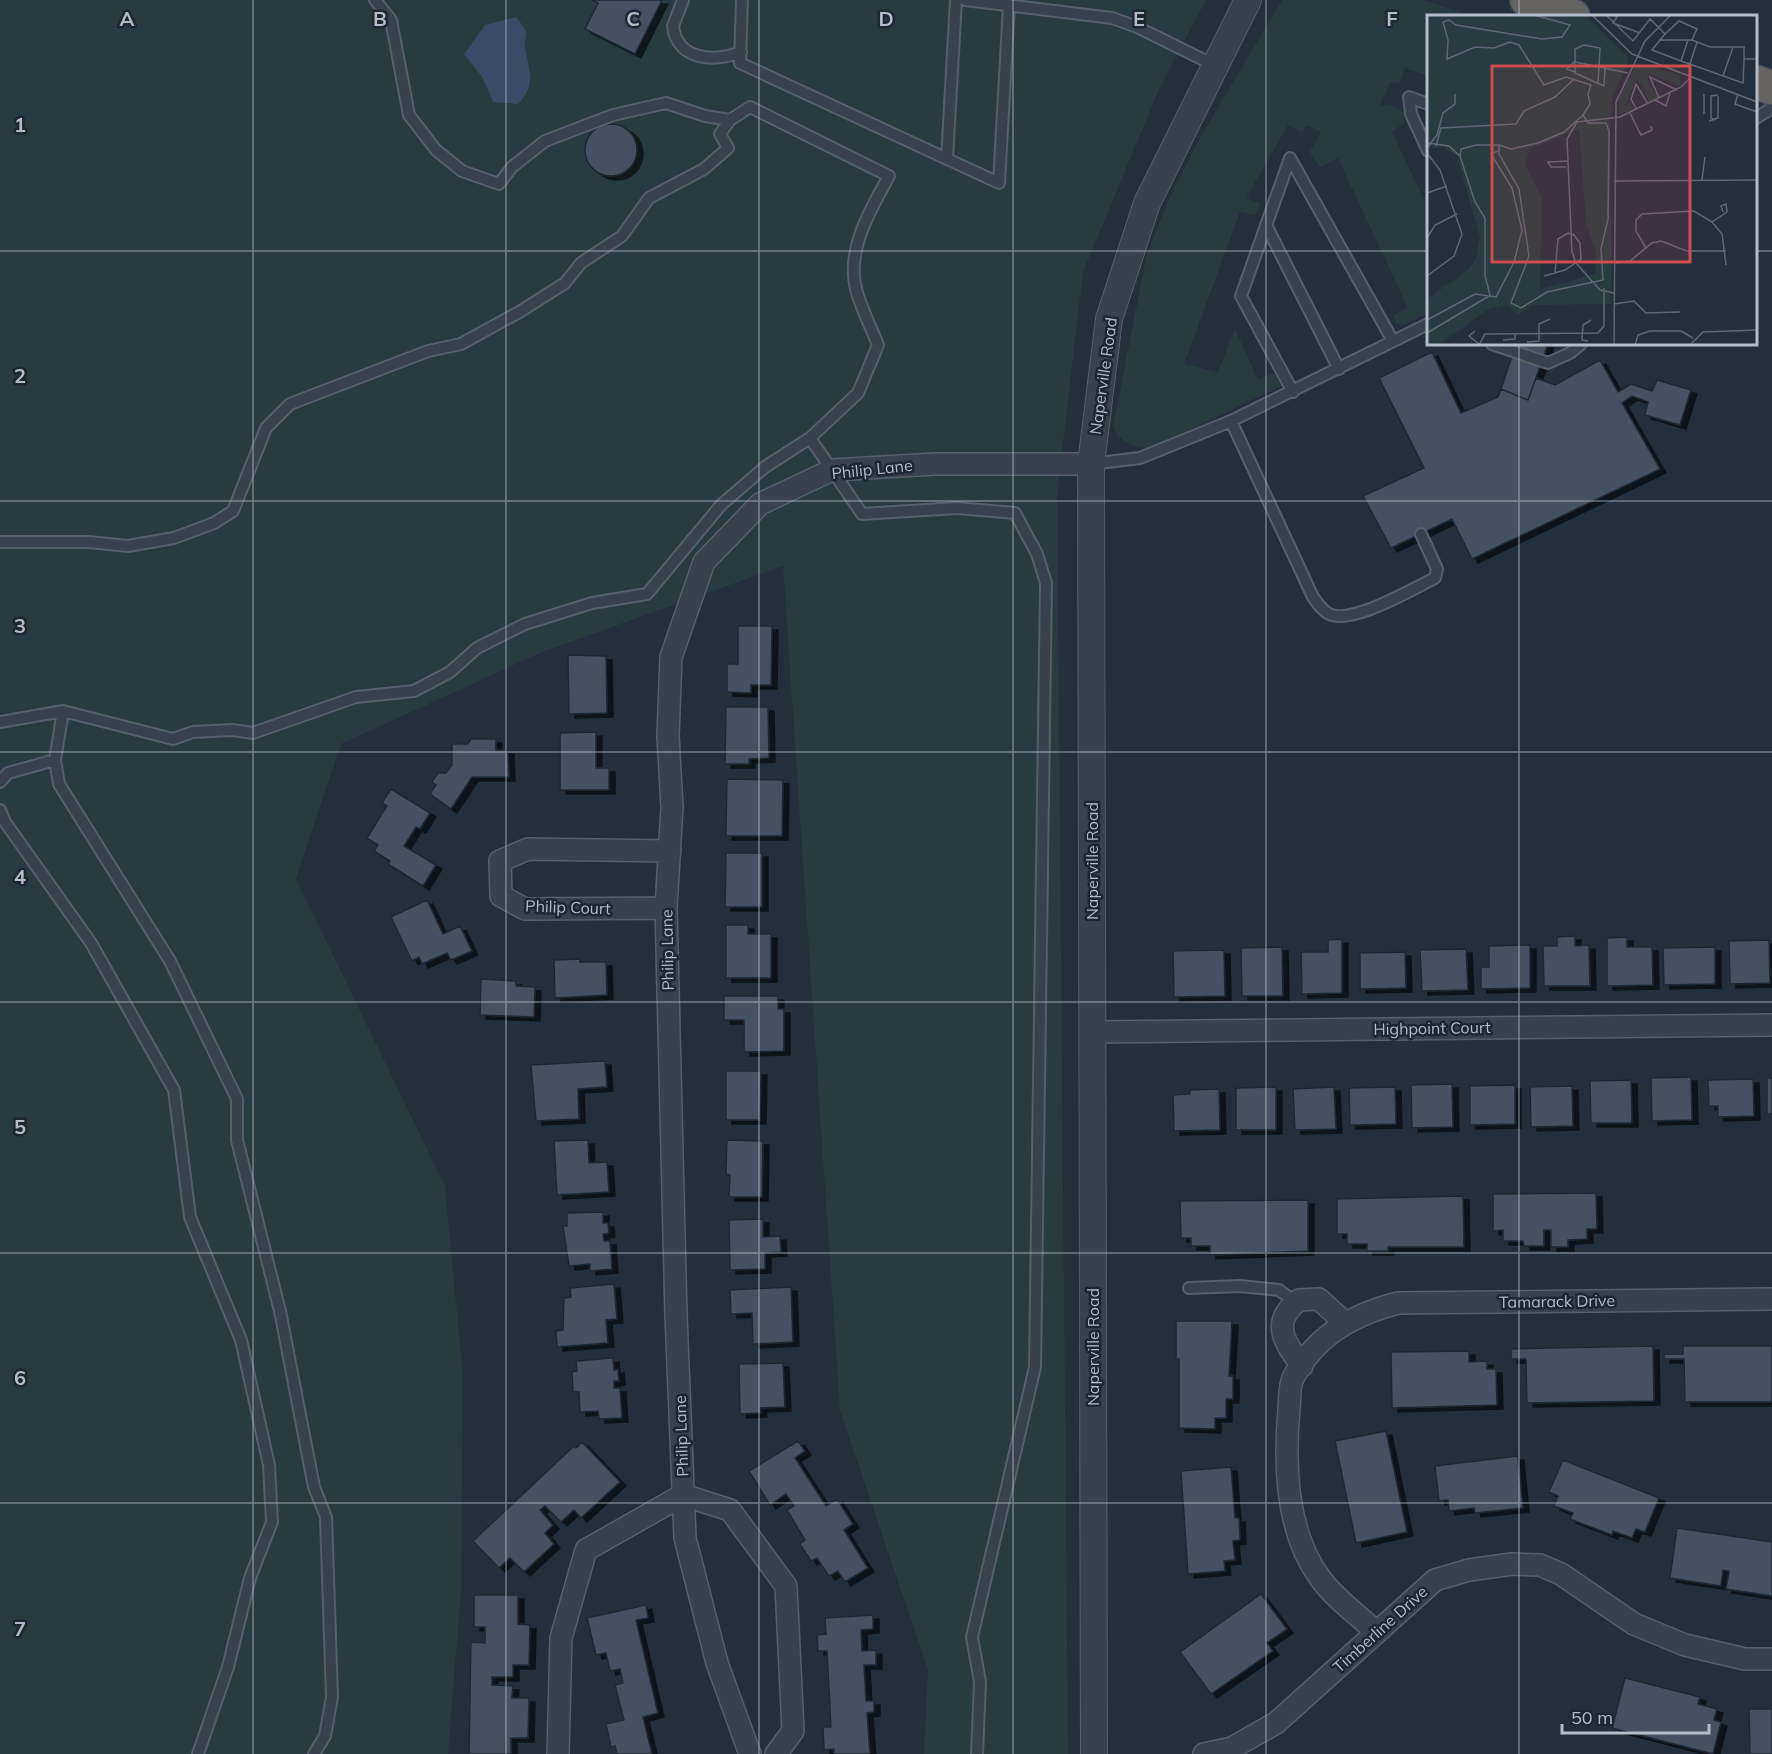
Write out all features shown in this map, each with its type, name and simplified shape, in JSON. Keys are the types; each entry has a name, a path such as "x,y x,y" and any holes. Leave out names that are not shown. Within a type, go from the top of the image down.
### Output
{"highway":[{"path":"1527,0 1571,15"},
{"path":"1757,83 1772,88"}],"street":[{"name":"Naperville Road","path":"1094,1754 1091,464 1109,320 1147,203 1248,0"},
{"name":"Philip Lane","path":"750,1754 717,1663 685,1538 666,908 672,807 668,736 671,657 704,562 760,504 832,470 935,464 1091,464"},
{"name":"Philip Court","path":"666,908 525,909 501,896 500,861 528,849 670,851"},
{"name":"Highpoint Court","path":"1092,1032 1772,1025"},
{"path":"1302,1366 1284,1343 1285,1311 1299,1300 1319,1299 1344,1322"},
{"name":"Tamarack Drive","path":"1376,1632 1320,1578 1299,1536 1287,1465 1292,1379 1317,1347 1344,1322 1367,1311 1398,1303 1772,1299"},
{"path":"558,1754 561,1638 586,1551 683,1495 730,1510 786,1586 794,1731 776,1754"},
{"name":"Timberline Drive","path":"1204,1754 1232,1748 1276,1723 1435,1580 1469,1570 1512,1564 1540,1565 1561,1574 1634,1624 1685,1645 1745,1659 1772,1659"}],"lane":[{"path":"375,0 390,20 409,115 436,150 462,171 499,184 512,167 544,141 613,115 666,103 705,116 730,120"},
{"path":"683,0 673,26 680,46 696,56 715,59 732,57 741,52"},
{"path":"742,0 740,63 999,183 1009,5"},
{"path":"947,159 956,0"},
{"path":"965,0 1112,18 1137,27 1214,65"},
{"path":"1427,104 1409,98 1411,114 1427,149"},
{"path":"0,542 89,542 128,546 174,538 214,523 233,511 266,428 290,404 428,351 461,344 565,283 581,263 622,236 649,198 673,188 704,169 728,148 720,134 730,120 750,107 889,176 870,212 855,251 856,287 878,345 858,393 810,438 765,467 721,505 647,594 592,603 525,624 477,648 450,672 414,691 356,697 253,733 232,730 193,732 173,739 63,711 0,722"},
{"path":"1757,117 1772,108"},
{"path":"1293,392 1241,297 1290,158 1393,341"},
{"path":"1266,225 1339,369"},
{"path":"1091,464 1140,458 1231,421 1427,324"},
{"path":"1495,345 1548,363 1570,353 1580,345"},
{"path":"1231,421 1312,597 1329,615 1356,614 1435,578 1437,569 1421,534"},
{"path":"810,438 862,514 957,508 1015,513 1037,554 1046,583 1035,1367 972,1637 980,1682 977,1754"},
{"path":"63,711 55,760 59,784 170,961 237,1099 237,1140 280,1311 315,1486 326,1517 332,1697 325,1736 314,1754"},
{"path":"0,782 8,773 55,760"},
{"path":"0,810 5,822 90,943 174,1090 190,1217 241,1340 268,1465 272,1522 250,1578 228,1667 198,1754"},
{"path":"1189,1288 1240,1286 1279,1290 1295,1302"}],"green space":[{"path":"0,0 1206,0 1159,89 1083,272 1057,494 1068,1754 924,1754 928,1670 840,1410 783,566 542,652 341,744 296,879 445,1186 463,1376 461,1590 448,1754 0,1754"},
{"path":"1282,0 1424,0 1468,15 1427,15 1427,76 1405,68 1399,83 1390,82 1380,106 1389,104 1403,112 1404,123 1392,132 1427,206 1427,313 1403,325 1396,323 1394,315 1408,308 1338,158 1320,167 1310,152 1321,132 1307,125 1302,132 1288,125 1246,198 1260,204 1256,215 1240,212 1184,364 1218,372 1235,329 1258,380 1275,372 1282,386 1153,447 1135,446 1120,437 1113,427 1147,253 1174,188 1199,140"}],"water":[{"path":"516,17 526,33 525,45 530,84 518,104 493,102 483,78 464,54 485,25"}],"building":[{"path":"592,0 662,0 635,54 585,29 598,3"},
{"path":"611,124 621,126 629,132 635,140 637,150 635,160 629,168 621,174 611,176 601,174 593,168 587,160 585,150 587,140 593,132 601,126"},
{"path":"1516,345 1548,345 1528,400 1501,389"},
{"path":"1432,352 1461,413 1498,397 1501,389 1528,400 1536,378 1555,385 1600,360 1618,392 1631,384 1652,391 1657,380 1691,390 1680,425 1645,415 1648,402 1632,396 1622,403 1660,469 1472,559 1452,519 1391,548 1363,496 1424,468 1379,378"},
{"path":"738,626 772,626 771,685 751,685 751,693 727,692 727,664 738,664"},
{"path":"568,655 606,656 607,713 569,714"},
{"path":"726,707 768,707 769,758 749,759 749,764 725,764"},
{"path":"596,732 596,768 609,768 609,790 560,790 560,733"},
{"path":"471,739 496,739 496,750 508,750 509,777 472,777 451,809 430,794 436,785 432,782 438,773 446,773 452,765 452,744 468,744"},
{"path":"727,779 783,780 782,836 726,836"},
{"path":"391,789 430,813 420,829 416,827 404,846 436,865 423,886 388,864 390,861 374,851 378,845 367,838 387,806 382,803"},
{"path":"726,853 762,853 762,907 725,907"},
{"path":"427,900 443,934 460,926 472,951 451,960 447,953 422,964 419,957 412,961 391,917"},
{"path":"726,925 748,925 748,934 771,934 771,978 726,978"},
{"path":"1575,936 1575,946 1589,945 1590,986 1544,986 1543,946 1557,946 1557,937"},
{"path":"1627,937 1627,947 1652,947 1653,985 1607,986 1607,938"},
{"path":"1342,939 1342,993 1302,994 1301,952 1328,952 1328,940"},
{"path":"1769,940 1770,983 1730,984 1729,941"},
{"path":"1530,945 1530,988 1481,989 1481,967 1489,967 1489,946"},
{"path":"1282,947 1283,996 1242,996 1241,948"},
{"path":"1715,947 1715,984 1664,985 1663,948"},
{"path":"1466,949 1468,990 1422,991 1420,950"},
{"path":"1224,950 1225,996 1174,997 1173,951"},
{"path":"1405,952 1406,988 1360,989 1360,953"},
{"path":"580,959 580,962 606,962 607,995 555,998 554,960"},
{"path":"481,979 516,981 516,986 535,987 534,1017 480,1015"},
{"path":"724,996 778,996 778,1009 784,1009 784,1051 744,1052 744,1020 724,1020"},
{"path":"605,1061 607,1087 578,1089 579,1119 536,1121 531,1065"},
{"path":"726,1071 761,1071 760,1120 726,1120"},
{"path":"1691,1077 1692,1120 1652,1121 1651,1078"},
{"path":"1767,1078 1772,1078 1772,1114 1767,1114"},
{"path":"1753,1079 1754,1116 1718,1117 1718,1106 1709,1106 1708,1080"},
{"path":"1631,1080 1632,1123 1591,1123 1590,1081"},
{"path":"1452,1084 1453,1127 1412,1128 1411,1085"},
{"path":"1515,1085 1515,1124 1470,1125 1470,1086"},
{"path":"1572,1086 1573,1126 1531,1127 1530,1087"},
{"path":"1276,1087 1276,1130 1236,1130 1236,1088"},
{"path":"1334,1087 1336,1129 1295,1130 1293,1089"},
{"path":"1395,1087 1396,1124 1350,1125 1349,1088"},
{"path":"1219,1089 1220,1130 1174,1131 1173,1095 1190,1094 1190,1090"},
{"path":"588,1140 589,1163 607,1162 609,1192 557,1195 554,1141"},
{"path":"727,1140 763,1141 762,1197 729,1197 730,1175 726,1174"},
{"path":"1596,1193 1597,1229 1587,1229 1587,1239 1568,1240 1568,1247 1551,1247 1551,1230 1544,1230 1544,1246 1524,1246 1523,1241 1503,1241 1503,1230 1493,1231 1493,1194"},
{"path":"1463,1196 1464,1247 1388,1247 1388,1251 1367,1251 1367,1244 1347,1244 1347,1234 1337,1234 1337,1199"},
{"path":"1308,1200 1308,1251 1210,1255 1210,1246 1191,1246 1191,1238 1181,1238 1180,1201"},
{"path":"603,1212 603,1223 608,1223 609,1233 603,1234 604,1241 610,1241 612,1269 590,1271 590,1264 569,1266 563,1226 567,1226 567,1213"},
{"path":"763,1219 763,1237 780,1236 781,1252 765,1253 765,1269 730,1270 729,1220"},
{"path":"614,1284 617,1319 606,1320 608,1343 557,1347 556,1331 563,1330 564,1298 571,1297 570,1288"},
{"path":"791,1287 793,1342 753,1344 752,1313 731,1314 730,1290"},
{"path":"1176,1321 1232,1321 1229,1376 1233,1376 1233,1399 1226,1399 1226,1418 1215,1418 1215,1429 1179,1428 1179,1359 1176,1359"},
{"path":"1653,1346 1654,1401 1527,1403 1526,1359 1511,1359 1511,1349"},
{"path":"1683,1346 1772,1346 1772,1402 1685,1402 1684,1359 1664,1359 1664,1354 1683,1354"},
{"path":"1469,1351 1469,1362 1487,1361 1487,1369 1496,1369 1497,1405 1392,1408 1391,1352"},
{"path":"613,1358 614,1370 618,1369 619,1381 614,1381 614,1388 620,1388 622,1418 599,1419 598,1411 580,1412 579,1392 573,1392 572,1372 577,1371 576,1361"},
{"path":"783,1363 785,1407 760,1408 761,1413 740,1414 739,1364"},
{"path":"1386,1431 1407,1532 1356,1543 1335,1441"},
{"path":"798,1441 805,1451 795,1458 826,1506 837,1499 853,1524 844,1530 868,1568 845,1582 838,1571 829,1576 817,1558 811,1561 800,1544 805,1540 787,1510 794,1506 786,1494 770,1505 749,1471"},
{"path":"582,1442 620,1482 581,1518 574,1510 561,1522 545,1506 540,1510 553,1525 545,1533 554,1544 524,1572 510,1558 499,1568 473,1541 574,1446 576,1448"},
{"path":"1518,1456 1523,1508 1475,1513 1474,1508 1449,1511 1448,1500 1439,1501 1435,1466"},
{"path":"1563,1460 1659,1498 1645,1532 1636,1529 1632,1538 1613,1531 1612,1535 1570,1519 1573,1513 1554,1506 1558,1496 1549,1492"},
{"path":"1231,1467 1235,1518 1239,1518 1240,1540 1233,1541 1235,1560 1224,1561 1225,1571 1188,1574 1181,1471"},
{"path":"1677,1528 1772,1542 1772,1596 1726,1589 1729,1571 1723,1570 1721,1586 1670,1578"},
{"path":"1261,1594 1287,1629 1267,1643 1273,1651 1211,1694 1180,1652"},
{"path":"474,1595 518,1595 518,1624 530,1625 529,1665 513,1665 513,1677 492,1677 492,1685 513,1686 512,1698 529,1698 528,1738 511,1738 511,1754 469,1754 471,1642 485,1643 485,1627 474,1627"},
{"path":"646,1605 648,1618 636,1620 658,1713 643,1717 652,1754 617,1754 615,1746 611,1747 606,1724 624,1720 615,1685 623,1683 620,1669 610,1671 606,1653 596,1655 587,1618"},
{"path":"873,1615 873,1629 861,1630 862,1651 876,1650 876,1665 864,1665 866,1701 874,1701 874,1712 867,1713 870,1754 834,1754 834,1749 824,1750 823,1727 831,1727 827,1651 818,1651 817,1635 826,1634 825,1618"},
{"path":"1625,1678 1700,1697 1698,1704 1717,1709 1714,1720 1721,1722 1713,1754 1612,1728"},
{"path":"1749,1709 1772,1709 1772,1754 1750,1754"}]}
